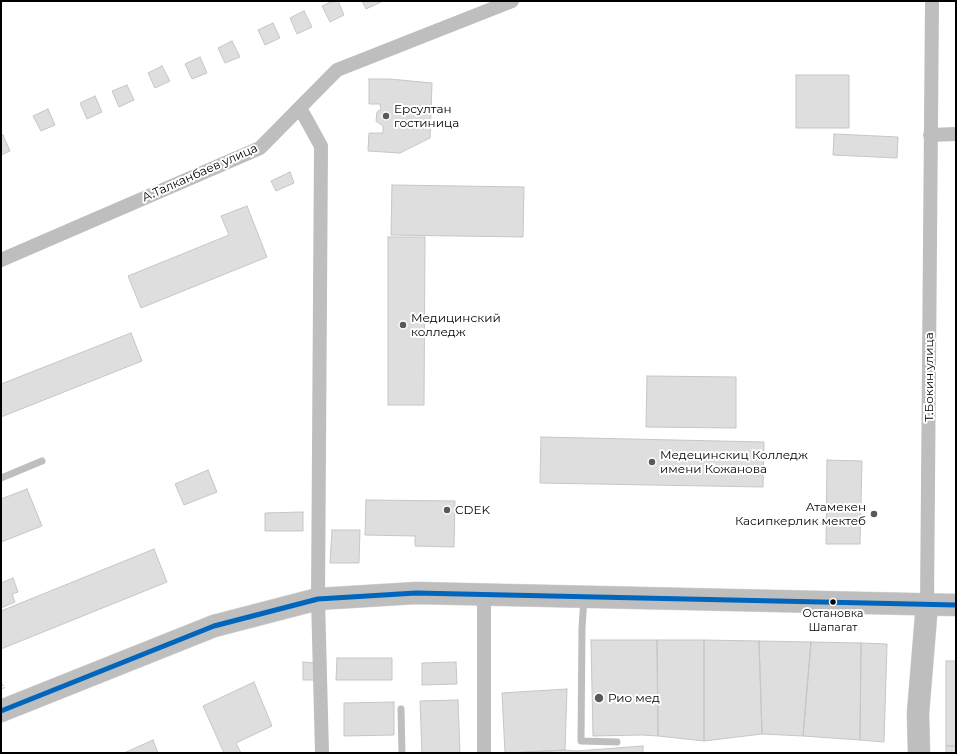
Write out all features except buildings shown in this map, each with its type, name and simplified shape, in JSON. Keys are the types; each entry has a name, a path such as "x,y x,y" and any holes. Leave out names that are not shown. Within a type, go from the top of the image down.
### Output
{"main road":[{"path":"1,712 214,626 318,599 416,593 956,605"},
{"name":"Т.Бокин улица","path":"919,753 918,713 927,604"}],"street":[{"name":"А.Талканбаев улица","path":"1,260 260,148 337,70 512,1"},
{"name":"Т.Бокин улица","path":"927,604 932,1"},
{"path":"300,108 321,146 318,599 322,753"},
{"path":"930,135 956,134"},
{"path":"484,595 484,753"}],"lane":[{"path":"1,478 42,461"},
{"path":"584,597 582,628 581,741 617,742"},
{"path":"401,709 402,753"}],"transit line":[{"path":"1,711 214,626 318,599 416,593 956,605"}],"place":[{"name":"Ерсултан гостиница","path":"386,116"},
{"name":"Медицинский колледж","path":"403,325"},
{"name":"Медецинскиц Колледж имени Кожанова","path":"652,462"},
{"name":"CDEK","path":"447,510"},
{"name":"Атамекен Касипкерлик мектеб","path":"874,514"},
{"name":"Остановка Шапагат","path":"833,602"},
{"name":"Рио мед","path":"599,698"}]}
